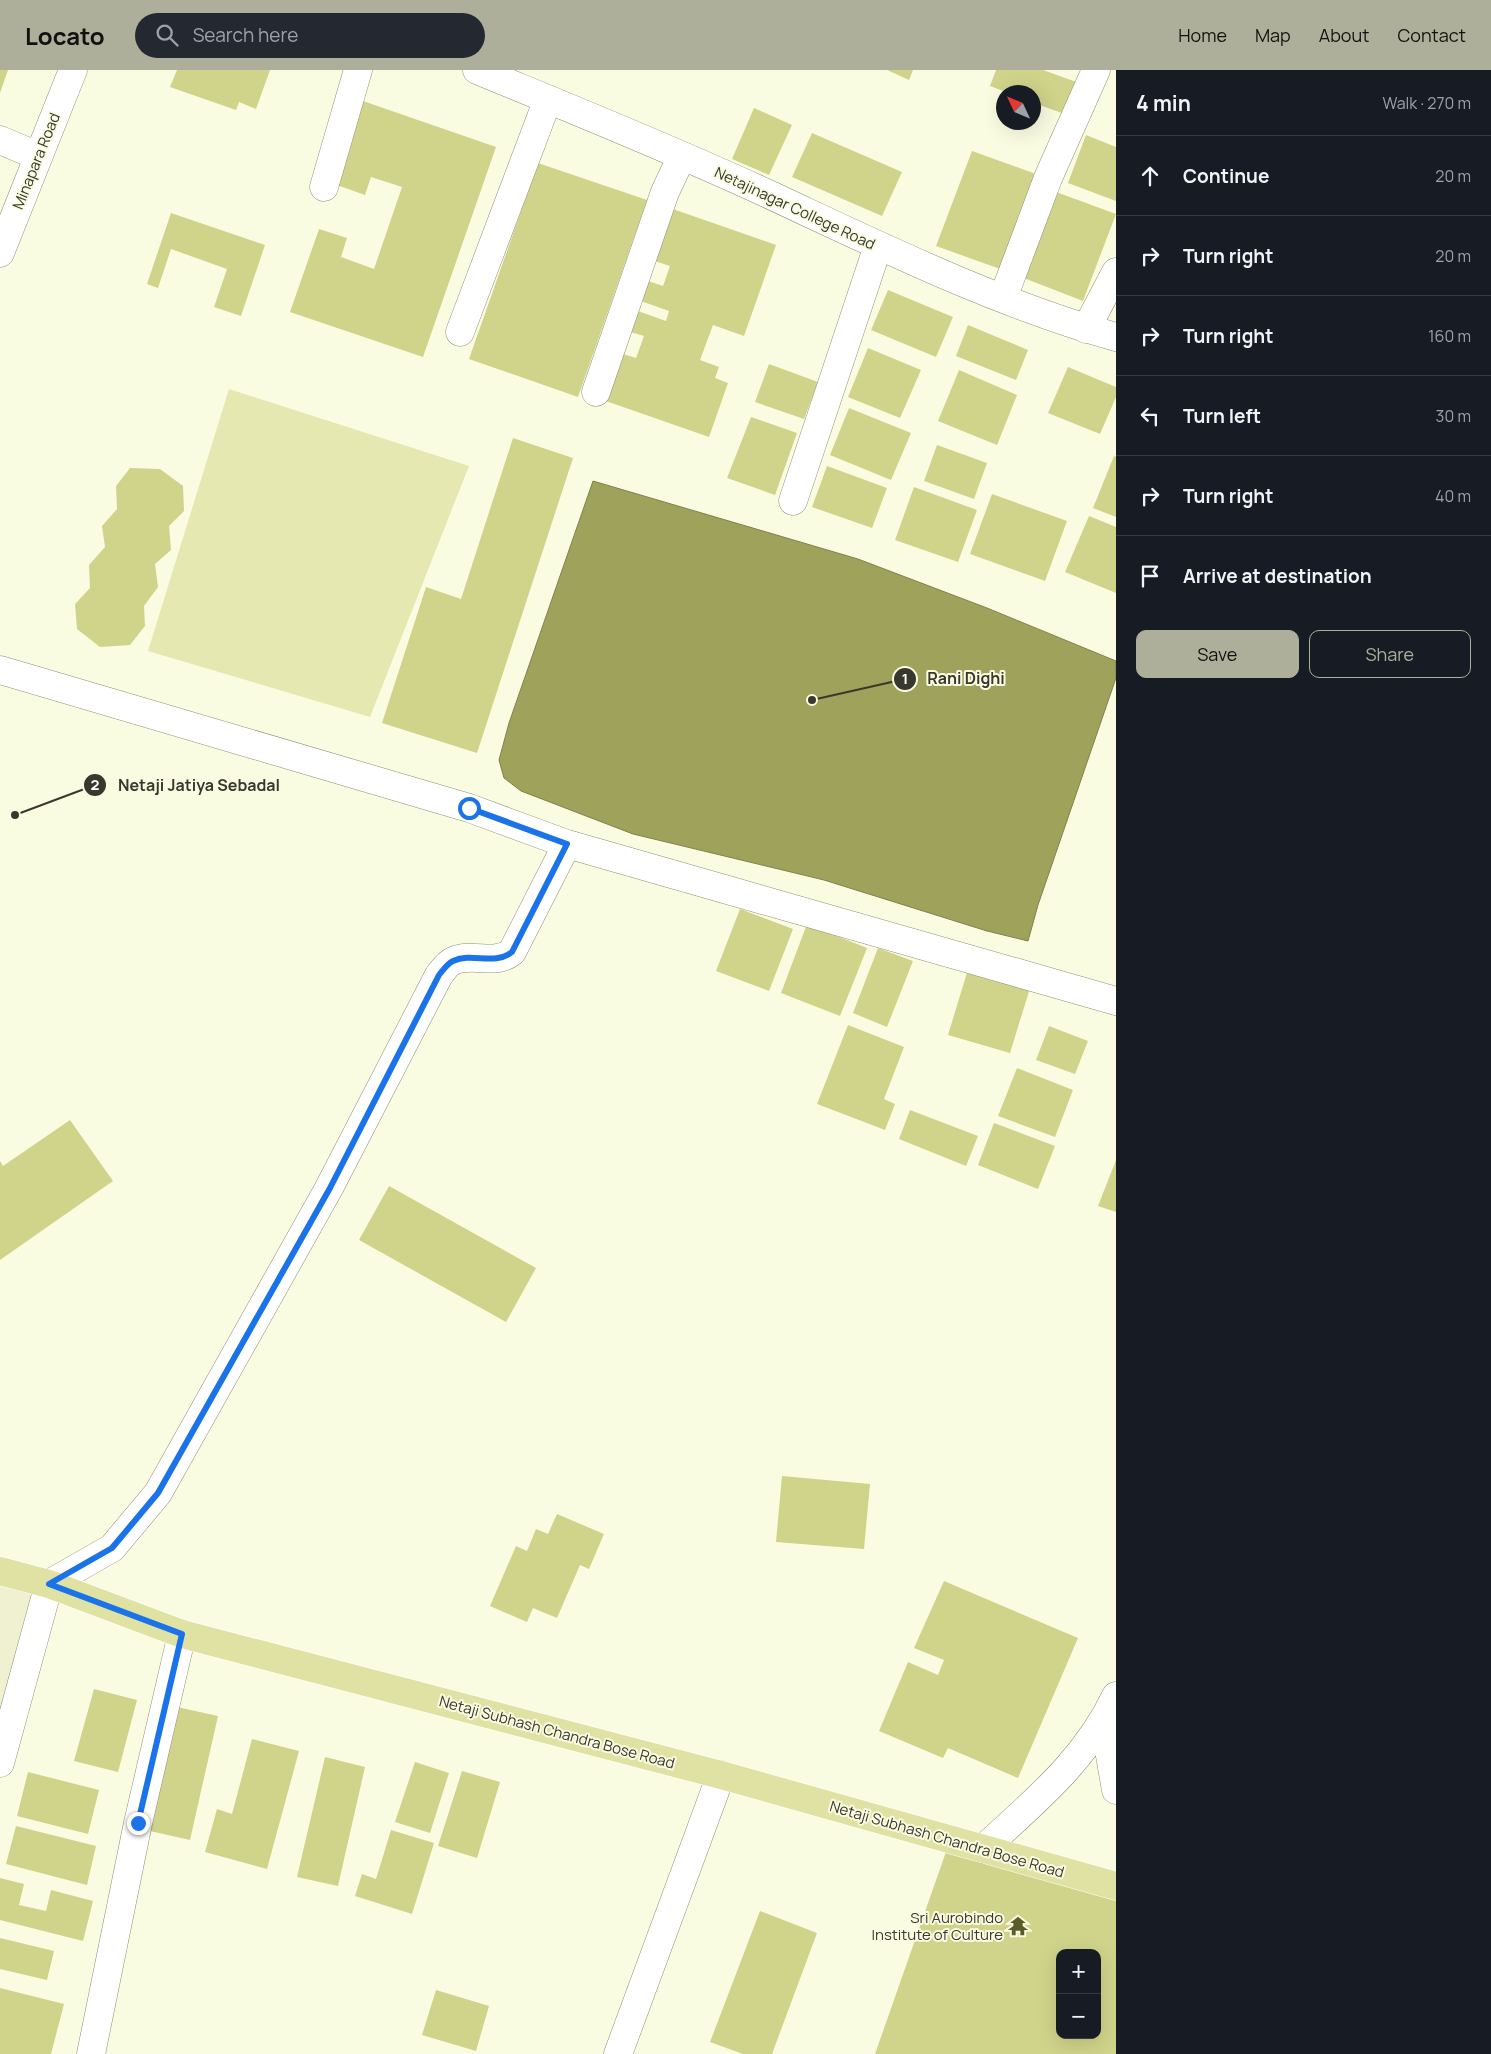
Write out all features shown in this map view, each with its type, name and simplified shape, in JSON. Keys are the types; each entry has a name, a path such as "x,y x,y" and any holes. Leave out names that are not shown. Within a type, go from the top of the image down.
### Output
{"main road":[{"name":"Netaji Subhash Chandra Bose Road","path":"0,1571 49,1584 182,1634 721,1775 1116,1886"}],"street":[{"name":"Minapara Road","path":"0,253 73,70"},
{"path":"324,187 358,70"},
{"name":"Netajinagar College Road","path":"477,70 682,156 878,246 1002,298 1086,329 1116,337"},
{"path":"1002,298 1048,178 1096,70"},
{"path":"460,332 548,99"},
{"path":"0,140 38,156"},
{"path":"596,392 665,192 682,156"},
{"path":"793,501 878,246"},
{"path":"1086,329 1116,272"},
{"path":"0,670 469,808 567,844 1116,1000"},
{"path":"0,1763 49,1584 112,1548 158,1493 330,1188 439,975 451,961 471,956 495,960 504,958 512,952 567,844"},
{"path":"91,2054 138,1823 182,1634"},
{"path":"983,1848 1048,1788 1081,1754 1104,1721 1116,1696"},
{"path":"1104,1721 1116,1790"},
{"path":"618,2054 721,1775"}],"shaded area":[{"path":"229,389 469,466 370,717 148,651"},
{"path":"593,481 858,559 987,608 1116,661 1116,678 1038,905 1028,941 987,931 824,880 633,834 521,791 504,778 499,760 509,723"},
{"path":"0,1579 39,1589 0,1726"}],"building":[{"path":"0,70 8,70 0,93"},
{"path":"177,70 270,70 256,109 239,102 236,110 170,87"},
{"path":"887,70 913,70 909,80"},
{"path":"996,70 1043,70 1082,84 1070,116 1041,106 1041,85 996,85 996,88 990,86"},
{"path":"363,101 496,147 423,357 290,312 319,229 347,238 341,257 374,269 402,187 371,177 365,195 334,184"},
{"path":"754,108 792,125 769,175 732,159"},
{"path":"812,133 902,172 882,216 792,177"},
{"path":"1086,135 1116,147 1116,201 1068,183"},
{"path":"972,151 1039,175 1003,270 936,246"},
{"path":"538,163 647,200 578,397 469,359"},
{"path":"1048,189 1116,214 1083,301 1016,275"},
{"path":"670,208 776,245 744,336 713,325 700,360 719,367 715,378 728,383 709,437 603,400 620,353 636,358 644,336 627,331 635,310 666,321 669,311 638,300 645,280 663,286 670,266 652,260"},
{"path":"171,213 265,245 241,316 214,307 227,269 171,249 158,288 147,284"},
{"path":"888,290 953,317 936,357 871,330"},
{"path":"968,325 1028,350 1016,380 956,356"},
{"path":"868,348 921,370 900,418 848,397"},
{"path":"769,364 818,382 804,419 755,402"},
{"path":"1068,367 1116,387 1116,397 1100,434 1048,413"},
{"path":"959,370 1017,395 997,445 938,421"},
{"path":"849,408 911,433 891,480 830,455"},
{"path":"751,417 797,433 775,495 727,478"},
{"path":"513,438 573,458 477,753 382,723 426,587 461,599"},
{"path":"937,445 987,463 974,499 924,481"},
{"path":"1114,456 1116,457 1116,517 1093,508"},
{"path":"827,466 887,488 872,528 812,507"},
{"path":"130,468 160,469 183,486 184,511 169,526 171,550 155,564 158,587 144,606 145,626 130,645 100,647 77,629 75,604 90,588 89,565 105,547 102,526 117,509 116,486"},
{"path":"914,487 977,510 958,562 895,540"},
{"path":"992,494 1067,521 1045,581 970,554"},
{"path":"1089,516 1116,527 1116,593 1065,572"},
{"path":"740,909 793,929 769,991 716,971"},
{"path":"807,924 867,948 840,1016 781,993"},
{"path":"878,948 913,961 887,1027 853,1013"},
{"path":"969,966 1031,985 1010,1053 948,1035"},
{"path":"848,1025 904,1047 884,1099 895,1104 885,1130 817,1104"},
{"path":"1049,1026 1088,1041 1075,1074 1036,1060"},
{"path":"1017,1068 1073,1090 1055,1137 998,1116"},
{"path":"910,1110 978,1136 966,1166 899,1139"},
{"path":"70,1120 113,1181 0,1260 0,1161 3,1166"},
{"path":"994,1123 1055,1146 1038,1189 978,1165"},
{"path":"1116,1160 1116,1212 1098,1206"},
{"path":"389,1186 536,1268 506,1322 359,1240"},
{"path":"782,1476 870,1484 864,1549 776,1542"},
{"path":"557,1514 604,1534 589,1569 580,1565 557,1618 533,1608 527,1622 490,1606 516,1546 527,1551 536,1529 548,1534"},
{"path":"944,1581 1078,1638 1018,1778 948,1748 943,1758 879,1731 908,1662 938,1675 944,1660 914,1648"},
{"path":"94,1689 137,1700 118,1772 74,1761"},
{"path":"177,1707 218,1716 190,1840 150,1831"},
{"path":"252,1739 299,1751 267,1869 205,1852 217,1809 232,1814"},
{"path":"325,1757 365,1767 338,1886 297,1877"},
{"path":"415,1762 449,1773 430,1833 395,1822"},
{"path":"462,1771 500,1782 477,1858 438,1846"},
{"path":"28,1772 99,1790 88,1834 17,1816"},
{"path":"16,1826 96,1846 87,1885 6,1864"},
{"path":"391,1830 434,1843 412,1914 355,1896 362,1874 376,1879"},
{"name":"Sri Aurobindo Institute of Culture","path":"947,1849 1116,1900 1116,2054 875,2054"},
{"path":"0,1878 24,1884 19,1905 46,1911 51,1890 93,1901 83,1941 0,1920"},
{"path":"760,1911 817,1933 772,2054 743,2054 710,2042"},
{"path":"0,1938 54,1951 47,1980 0,1969"},
{"path":"0,1988 64,2004 51,2054 0,2054"},
{"path":"436,1990 489,2006 476,2051 422,2035"}],"place":[{"name":"Rani Dighi","path":"812,700"},
{"name":"Netaji Jatiya Sebadal","path":"15,815"},
{"name":"Sri Aurobindo Institute of Culture","path":"1018,1926"}],"route":[{"path":"138,1823 182,1634 49,1584 112,1548 158,1493 330,1188 439,975 451,961 471,956 495,960 504,958 512,952 567,844 469,808"}]}
